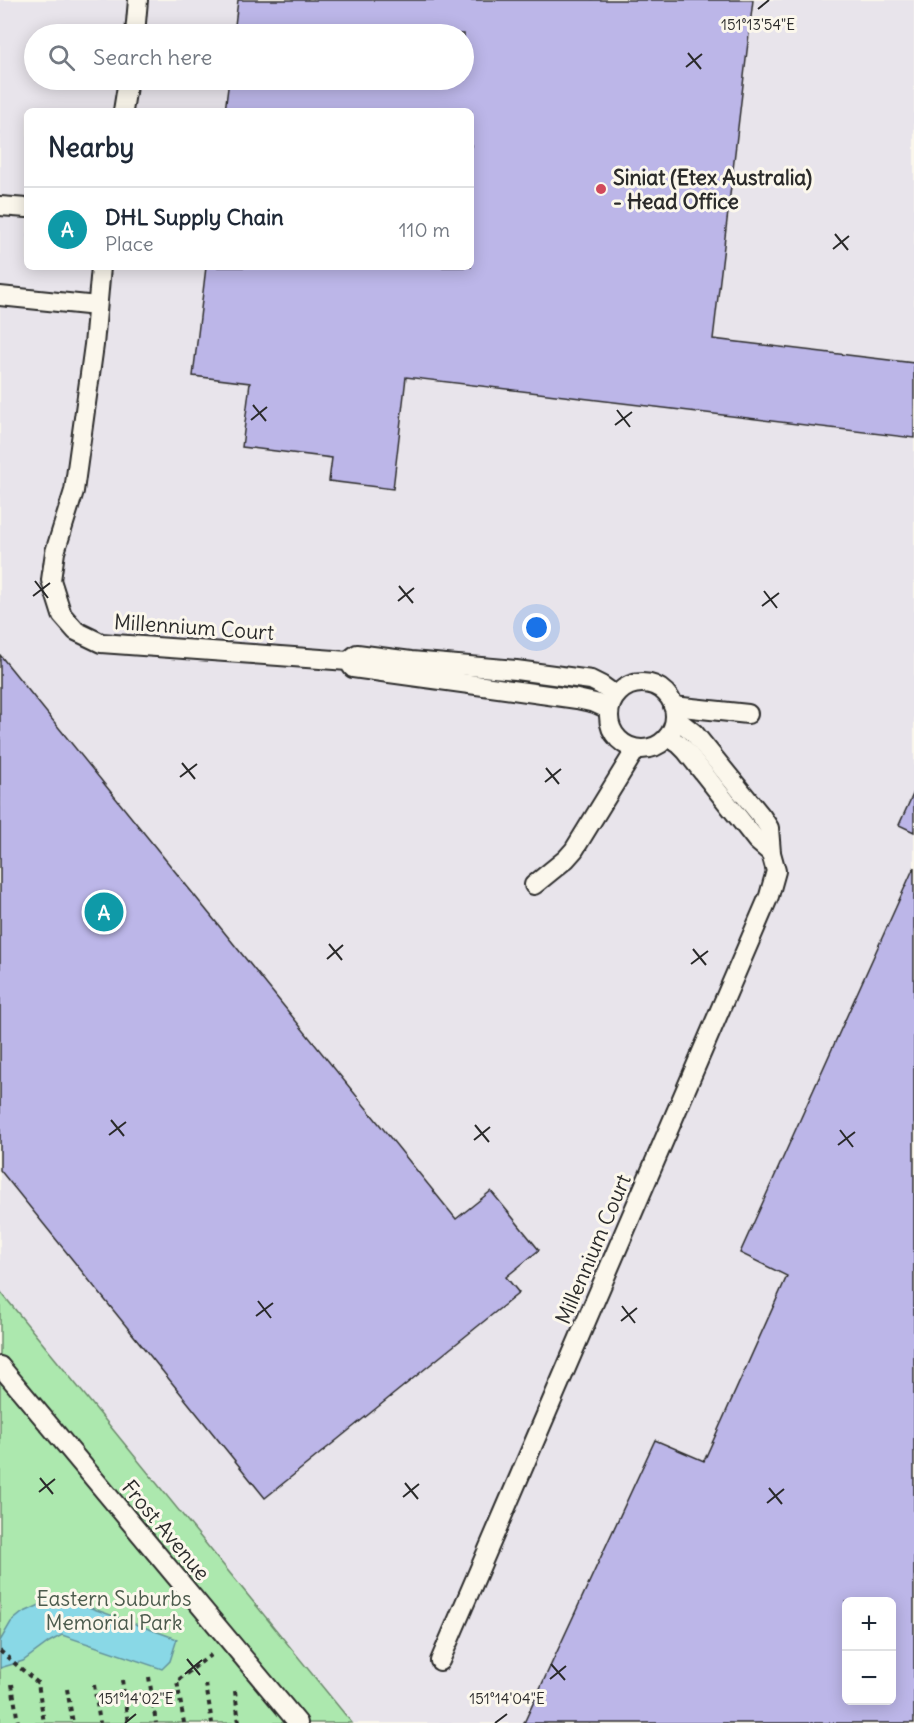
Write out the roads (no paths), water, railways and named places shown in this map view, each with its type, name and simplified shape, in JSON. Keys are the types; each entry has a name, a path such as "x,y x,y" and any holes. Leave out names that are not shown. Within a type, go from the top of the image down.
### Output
{"lane":[{"path":"136,24 138,0"},
{"path":"123,108 126,90"},
{"path":"0,206 24,208"},
{"name":"Millennium Court","path":"101,270 90,376 74,491 55,552 51,580 62,615 76,631 101,643 348,661 357,654 516,670 591,680 601,685 612,702"},
{"path":"0,297 97,306"},
{"path":"636,683 648,683 659,687 668,695 674,712 673,728 668,737 659,745 647,750 623,744 614,735 608,723 612,702 625,687 636,683"},
{"path":"674,712 748,714"},
{"name":"Millennium Court","path":"440,1661 770,896 776,872 771,853 769,828 762,817 694,732 674,712"},
{"path":"668,737 686,751 756,841 771,853"},
{"path":"534,885 574,850 636,749"},
{"name":"Frost Avenue","path":"0,1366 298,1723"}],"water":[{"path":"53,1599 69,1600 177,1639 170,1661 162,1669 62,1635 23,1661 0,1668 0,1641 11,1622 22,1613"}],"place":[{"name":"Siniat (Etex Australia) - Head Office","path":"601,189"},
{"name":"DHL Supply Chain","path":"104,912"}],"park label":[{"name":"Eastern Suburbs Memorial Park","path":"114,1610"}]}
